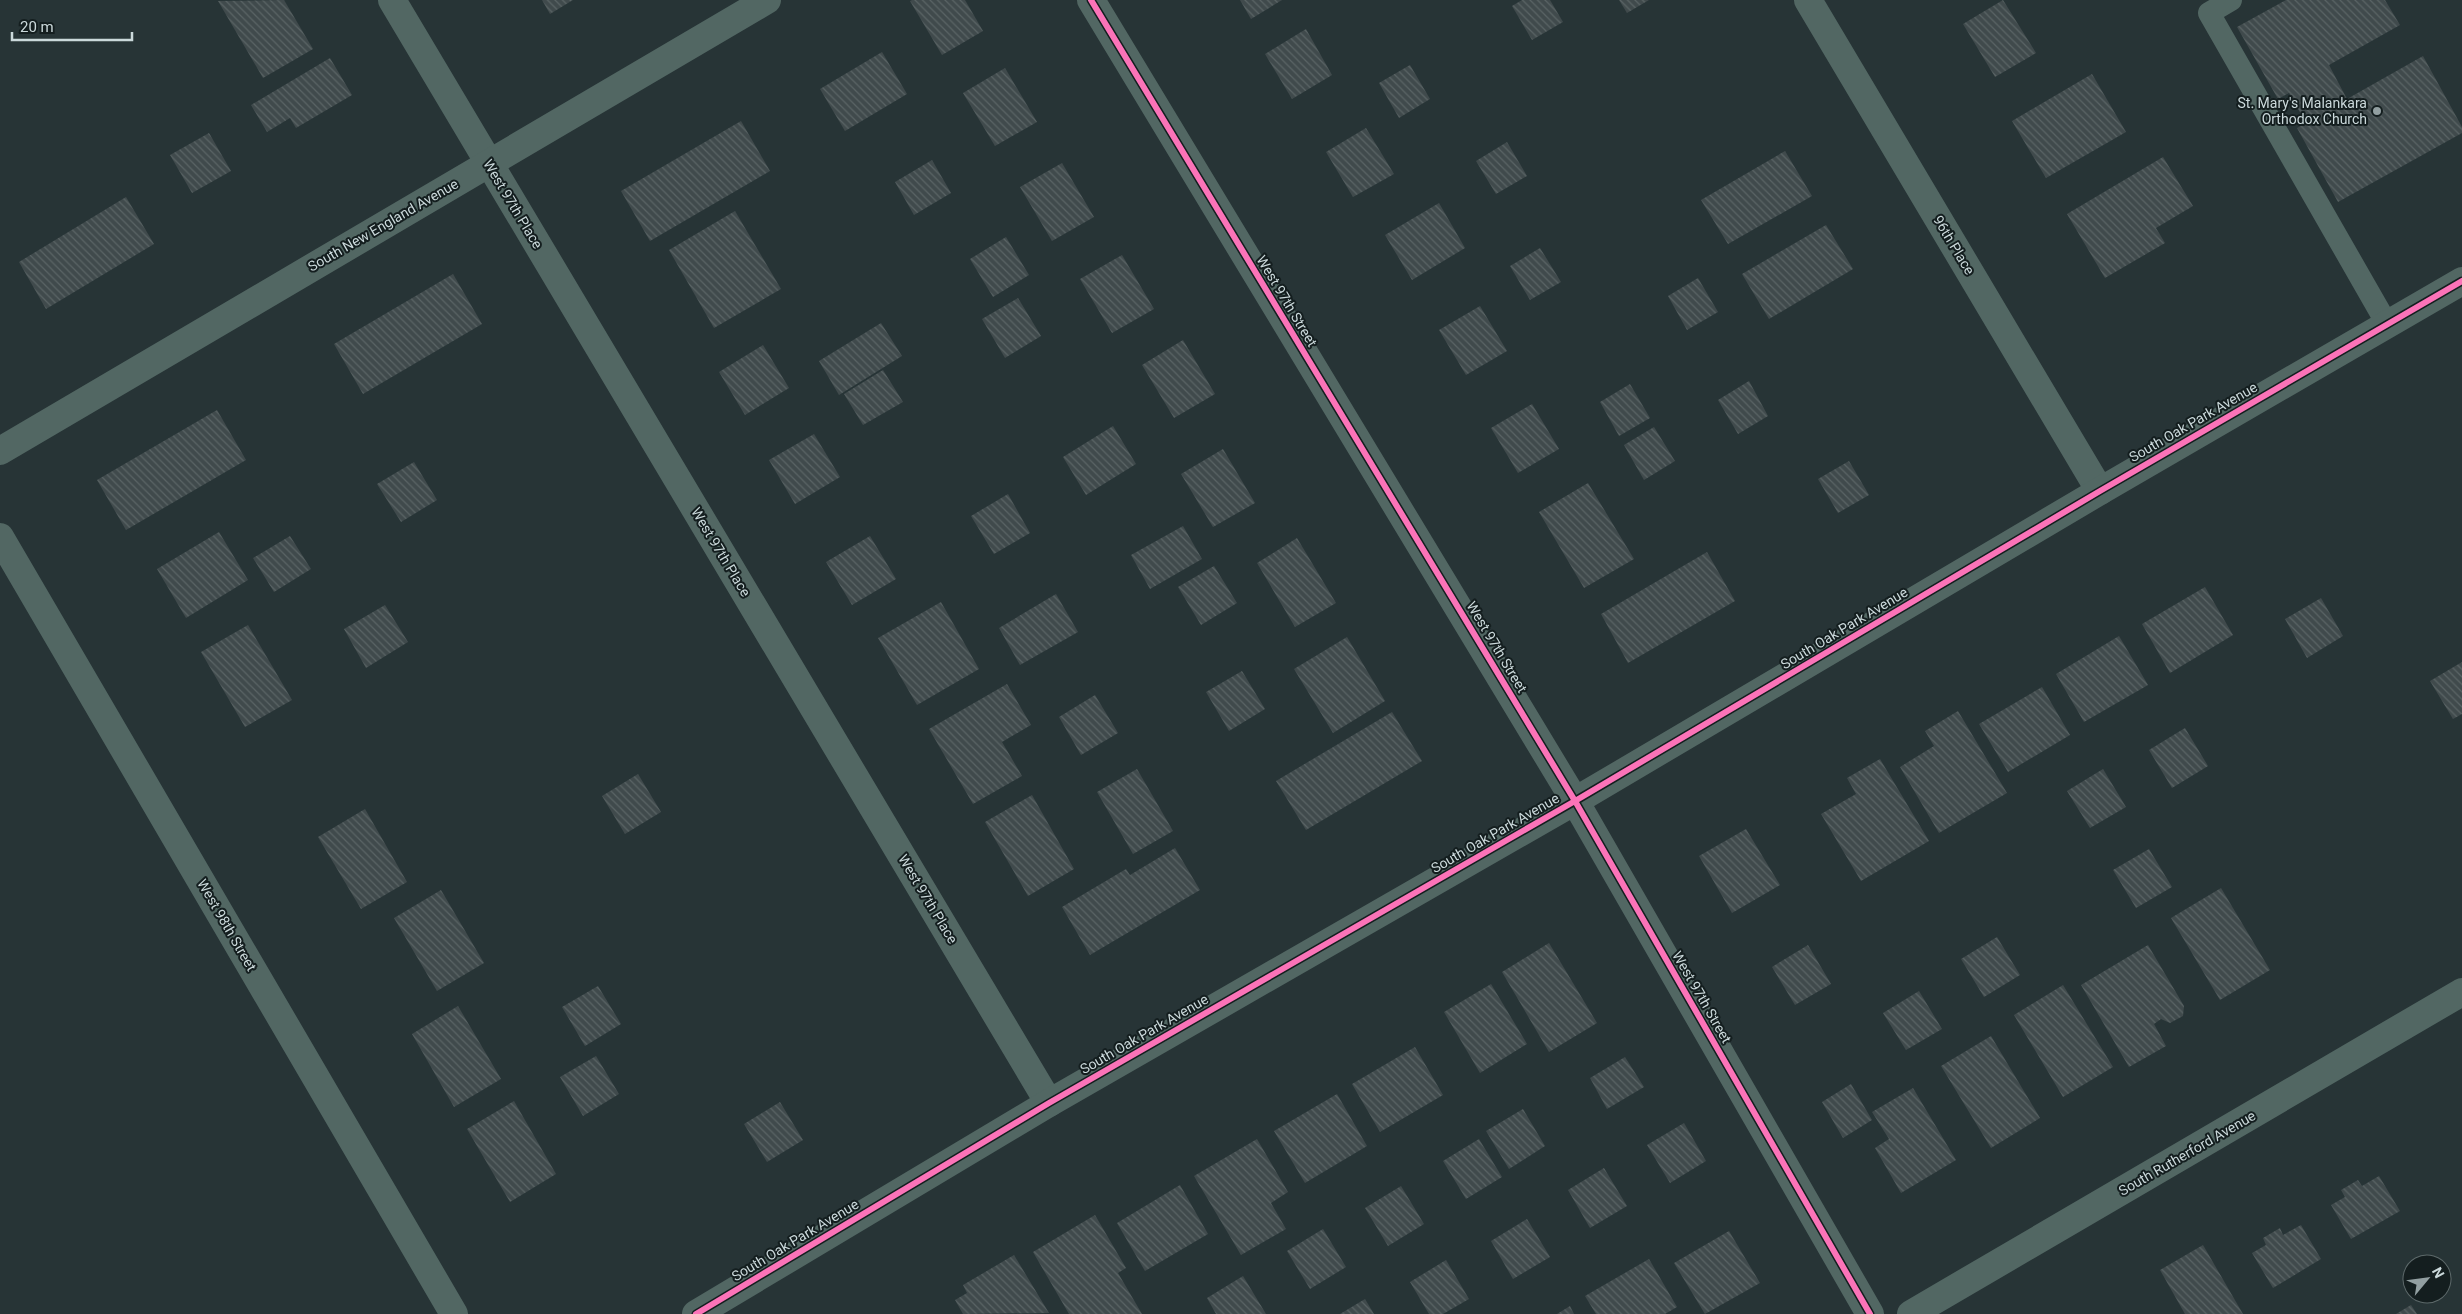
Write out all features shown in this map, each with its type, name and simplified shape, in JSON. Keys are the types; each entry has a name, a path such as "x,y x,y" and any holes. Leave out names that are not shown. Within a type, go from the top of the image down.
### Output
{"street":[{"name":"West 97th Place","path":"392,0 1049,1103"},
{"name":"South New England Avenue","path":"0,451 767,0"},
{"name":"West 97th Street","path":"1091,0 1575,802 1870,1314"},
{"name":"96th Place","path":"1808,0 2100,491"},
{"name":"South Oak Park Avenue","path":"696,1314 1049,1103 1575,802 2100,491 2462,281"},
{"name":"West 98th Street","path":"0,537 454,1314"},
{"name":"South Rutherford Avenue","path":"1911,1314 2462,992"}],"lane":[{"path":"2231,0 2209,12 2387,324"}],"building":[{"path":"284,0 313,49 263,78 218,1"},
{"path":"542,0 573,0 550,14"},
{"path":"965,0 983,31 942,55 910,1"},
{"path":"1240,0 1282,0 1251,19"},
{"path":"1522,0 1550,0 1563,22 1532,40 1512,6"},
{"path":"1619,0 1649,0 1627,13"},
{"path":"2003,0 2036,53 1995,77 1963,24"},
{"name":"St. Mary's Malankara Orthodox Church","path":"2286,0 2385,0 2400,25 2329,65 2347,99 2423,56 2462,127 2462,133 2338,202 2297,128 2306,123 2289,93 2278,99 2237,27"},
{"path":"1306,29 1332,75 1292,99 1265,54"},
{"path":"882,52 907,94 845,131 820,89"},
{"path":"330,58 352,95 296,128 290,118 267,132 251,105"},
{"path":"1410,65 1430,99 1399,118 1379,83"},
{"path":"1005,68 1037,122 995,146 963,93"},
{"path":"2092,74 2126,132 2046,178 2012,121"},
{"path":"741,121 770,171 650,241 621,191"},
{"path":"1366,128 1394,174 1353,197 1326,152"},
{"path":"209,133 231,171 192,193 170,155"},
{"path":"1507,142 1527,176 1496,194 1476,161"},
{"path":"1785,151 1812,196 1728,244 1701,200"},
{"path":"2163,157 2193,206 2156,228 2165,243 2105,278 2067,214"},
{"path":"932,160 951,193 914,215 895,182"},
{"path":"1062,163 1094,217 1052,241 1020,187"},
{"path":"126,197 154,244 46,309 19,262"},
{"path":"1439,203 1465,248 1412,280 1385,235"},
{"path":"735,211 781,289 714,328 669,250"},
{"path":"1826,225 1853,269 1769,319 1742,274"},
{"path":"1006,237 1029,275 993,297 970,259"},
{"path":"1540,248 1561,282 1530,300 1510,266"},
{"path":"1122,255 1154,309 1112,333 1080,279"},
{"path":"453,274 482,324 363,394 334,344"},
{"path":"1698,278 1718,312 1687,330 1668,296"},
{"path":"1018,298 1041,336 1005,358 982,319"},
{"path":"1480,306 1507,351 1466,375 1439,330"},
{"path":"881,323 902,356 839,395 819,361"},
{"path":"1183,340 1215,394 1174,418 1142,365"},
{"path":"763,345 789,388 745,415 719,372"},
{"path":"883,370 903,402 863,425 844,394"},
{"path":"1749,381 1768,416 1738,434 1718,400"},
{"path":"1630,384 1650,418 1619,436 1600,402"},
{"path":"1532,404 1559,449 1518,473 1491,428"},
{"path":"217,410 246,460 126,530 97,480"},
{"path":"1113,426 1136,464 1086,495 1063,457"},
{"path":"1654,427 1675,461 1644,480 1624,445"},
{"path":"814,434 840,477 795,504 769,460"},
{"path":"1223,449 1255,503 1213,527 1181,474"},
{"path":"1849,461 1869,495 1838,513 1818,479"},
{"path":"414,462 437,500 401,522 377,484"},
{"path":"1588,483 1634,559 1584,588 1539,512"},
{"path":"1008,494 1030,533 994,554 971,516"},
{"path":"1183,526 1202,559 1150,589 1131,555"},
{"path":"219,532 248,580 186,618 157,569"},
{"path":"290,536 311,569 274,592 253,558"},
{"path":"870,536 896,579 852,605 826,562"},
{"path":"1297,538 1336,603 1295,627 1257,563"},
{"path":"1707,552 1735,601 1628,663 1601,614"},
{"path":"1214,566 1237,603 1201,625 1178,587"},
{"path":"2205,587 2233,635 2170,673 2142,624"},
{"path":"1056,594 1078,632 1020,665 999,628"},
{"path":"2321,598 2343,636 2307,658 2285,619"},
{"path":"941,602 979,669 917,705 878,638"},
{"path":"385,605 408,642 366,668 344,629"},
{"path":"248,625 292,700 245,727 201,652"},
{"path":"2119,636 2148,685 2084,722 2056,674"},
{"path":"1347,637 1385,701 1333,733 1294,669"},
{"path":"2462,662 2462,714 2453,719 2430,681"},
{"path":"1242,671 1265,709 1229,731 1206,692"},
{"path":"1007,684 1031,725 1002,742 1022,776 973,804 929,729"},
{"path":"2042,687 2070,735 2008,772 1979,724"},
{"path":"1095,695 1118,733 1081,755 1059,717"},
{"path":"1958,711 2007,793 1939,833 1900,767 1934,746 1925,731"},
{"path":"1392,712 1422,761 1306,830 1276,781"},
{"path":"2185,728 2208,766 2172,788 2149,750"},
{"path":"1880,759 1929,841 1861,881 1821,814 1856,794 1847,778"},
{"path":"1137,769 1173,831 1133,854 1097,792"},
{"path":"2103,769 2126,807 2090,828 2067,791"},
{"path":"638,774 661,812 625,834 602,796"},
{"path":"1032,795 1074,869 1028,896 985,822"},
{"path":"365,809 407,882 361,909 318,837"},
{"path":"1746,829 1780,885 1732,913 1699,856"},
{"path":"1175,848 1200,890 1090,955 1062,907 1126,869 1130,875"},
{"path":"2149,849 2172,887 2136,908 2113,870"},
{"path":"2221,888 2270,970 2220,1000 2171,918"},
{"path":"441,890 484,963 437,991 394,918"},
{"path":"1997,937 2020,975 1984,997 1961,959"},
{"path":"1549,943 1597,1023 1549,1052 1502,972"},
{"path":"1808,945 1831,984 1795,1005 1772,967"},
{"path":"2148,945 2184,1006 2183,1016 2170,1023 2161,1019 2154,1024 2166,1046 2129,1067 2081,985"},
{"path":"1491,984 1527,1044 1480,1073 1444,1012"},
{"path":"2063,985 2113,1067 2063,1097 2014,1015"},
{"path":"598,986 621,1024 585,1046 562,1007"},
{"path":"1919,991 1942,1029 1906,1050 1883,1013"},
{"path":"458,1006 501,1079 454,1107 412,1034"},
{"path":"1991,1036 2040,1118 1991,1148 1941,1066"},
{"path":"1415,1047 1443,1095 1380,1132 1352,1084"},
{"path":"596,1056 619,1094 583,1116 560,1077"},
{"path":"1625,1057 1644,1087 1607,1109 1590,1078"},
{"path":"1851,1084 1872,1120 1843,1138 1822,1102"},
{"path":"1913,1088 1956,1160 1901,1193 1875,1148 1889,1139 1872,1112"},
{"path":"1337,1094 1367,1146 1305,1183 1274,1131"},
{"path":"514,1101 556,1174 510,1202 467,1129"},
{"path":"780,1102 803,1140 767,1162 744,1124"},
{"path":"1523,1109 1545,1146 1509,1169 1486,1131"},
{"path":"1684,1123 1706,1161 1670,1183 1647,1145"},
{"path":"1257,1139 1288,1192 1271,1203 1286,1229 1241,1255 1194,1176"},
{"path":"1479,1139 1502,1177 1466,1199 1443,1161"},
{"path":"1604,1168 1627,1206 1590,1228 1568,1190"},
{"path":"2379,1176 2400,1211 2351,1239 2331,1205 2345,1197 2341,1190 2358,1180 2362,1186"},
{"path":"1180,1185 1208,1234 1145,1271 1117,1223"},
{"path":"1401,1186 1424,1224 1388,1246 1365,1208"},
{"path":"1095,1215 1126,1268 1118,1273 1142,1314 1069,1314 1033,1252"},
{"path":"1527,1219 1550,1257 1513,1279 1491,1241"},
{"path":"2301,1225 2321,1259 2273,1288 2252,1253 2266,1245 2263,1238 2280,1228 2283,1235"},
{"path":"1323,1229 1346,1267 1310,1289 1287,1251"},
{"path":"1729,1231 1760,1283 1705,1314 1674,1263"},
{"path":"2203,1245 2243,1314 2185,1314 2160,1270"},
{"path":"1014,1255 1049,1313 963,1314 955,1300 967,1293 963,1285"},
{"path":"1649,1259 1677,1307 1665,1314 1596,1314 1585,1296"},
{"path":"1446,1260 1469,1299 1443,1314 1429,1314 1410,1282"},
{"path":"1243,1276 1266,1314 1216,1314 1207,1298"},
{"path":"1365,1299 1374,1314 1340,1314"},
{"path":"2411,1305 2417,1314 2396,1314"},
{"path":"1570,1306 1574,1314 1557,1314"}],"cycle path":[{"path":"1091,0 1575,801 1870,1314"},
{"path":"696,1314 1049,1103 1575,801 2100,491 2462,281"}],"place":[{"name":"St. Mary's Malankara Orthodox Church","path":"2377,111"}]}
